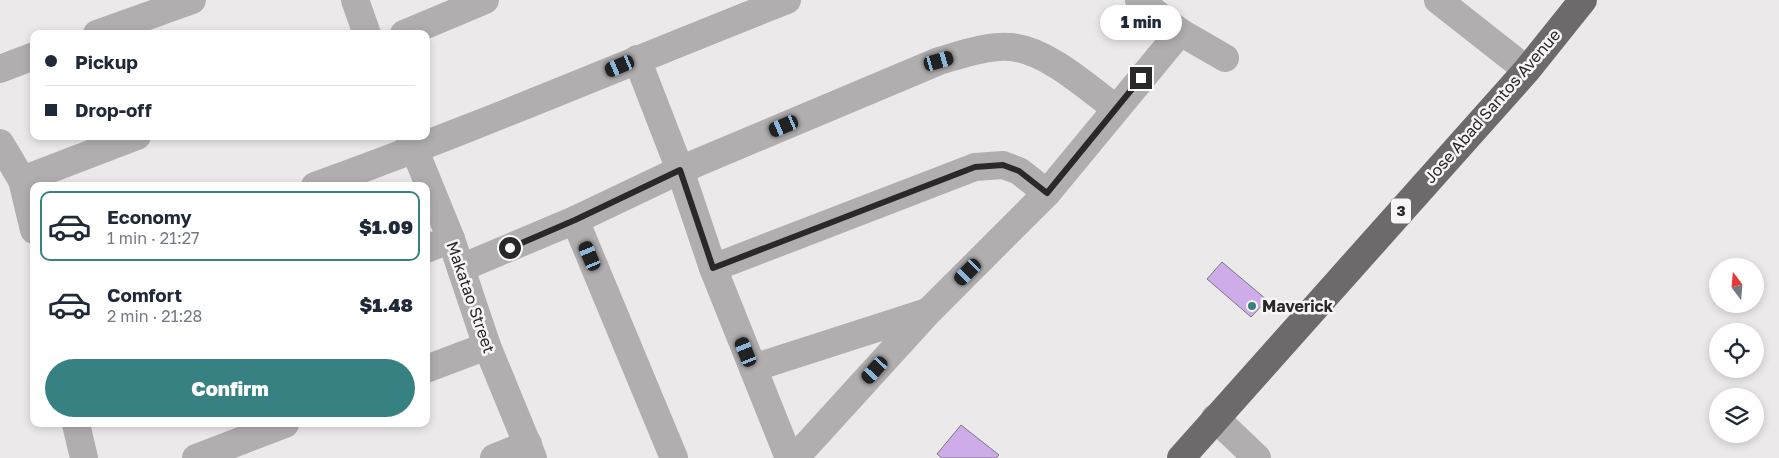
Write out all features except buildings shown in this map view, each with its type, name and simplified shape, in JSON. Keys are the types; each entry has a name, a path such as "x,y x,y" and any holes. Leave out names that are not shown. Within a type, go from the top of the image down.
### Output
{"highway":[{"name":"Jose Abad Santos Avenue","path":"1181,458 1526,70 1583,0"}],"street":[{"path":"108,30 192,0"},
{"path":"355,0 366,30"},
{"path":"414,30 485,0"},
{"path":"430,136 637,59 787,0"},
{"path":"1140,0 1180,32 1226,58"},
{"path":"1438,0 1526,70"},
{"path":"795,458 928,312 1047,193 1180,32"},
{"path":"461,268 575,220 680,170 939,61 966,53 1009,47 1027,50 1057,66 1116,108"},
{"path":"0,69 30,58"},
{"path":"637,59 680,170 713,268 789,458"},
{"path":"22,180 127,140"},
{"path":"0,143 22,180 30,213"},
{"path":"324,182 412,143"},
{"name":"Makatao Street","path":"412,143 422,182"},
{"path":"713,268 975,167 1003,165 1019,171 1047,193"},
{"name":"Makatao Street","path":"430,213 438,244 461,268 487,346 530,451"},
{"path":"575,220 674,458"},
{"path":"752,368 928,312"},
{"path":"430,367 487,346"},
{"path":"1215,418 1257,458"},
{"path":"77,427 84,458"},
{"path":"196,458 277,427"},
{"path":"494,458 530,451"}],"place":[{"name":"Maverick","path":"1252,306"}],"route":[{"path":"510,248 575,220 680,170 713,268 975,167 1003,165 1019,171 1047,193 1141,78"}]}
